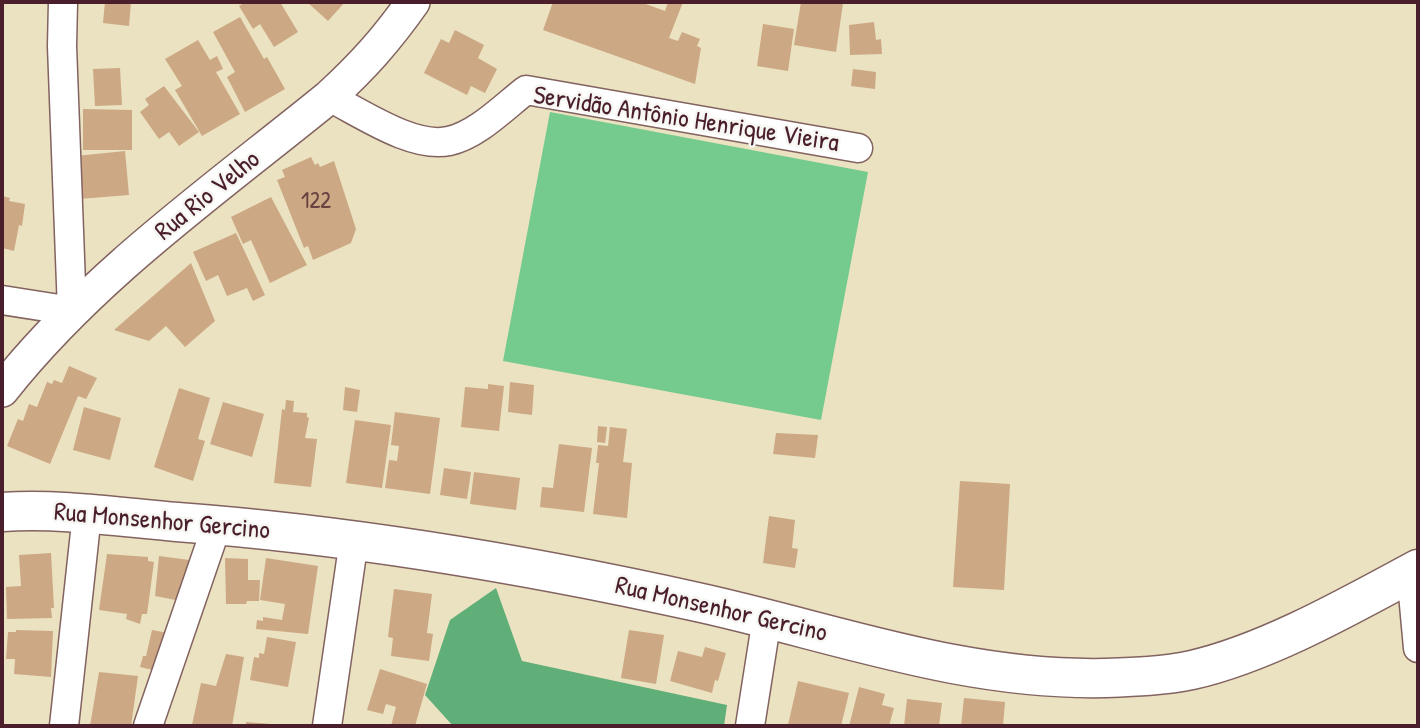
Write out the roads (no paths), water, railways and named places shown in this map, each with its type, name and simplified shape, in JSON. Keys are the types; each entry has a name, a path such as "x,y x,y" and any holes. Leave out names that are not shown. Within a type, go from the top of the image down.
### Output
{"main road":[{"name":"Rua Monsenhor Gercino","path":"2,512 87,514 217,525 431,551 554,572 767,618 964,668 1033,677 1139,677 1192,670 1284,638 1415,570"}],"street":[{"path":"2,300 72,311 62,2"},
{"name":"Rua Rio Velho","path":"2,390 72,311 111,274 329,97 384,42 413,2"},
{"name":"Servidão Antônio Henrique Vieira","path":"329,97 386,126 430,143 452,141 476,128 526,90 858,148"},
{"path":"64,726 87,514"},
{"path":"148,726 217,525"},
{"path":"327,726 354,540"},
{"path":"1415,570 1418,648"},
{"path":"750,726 767,618"}]}
